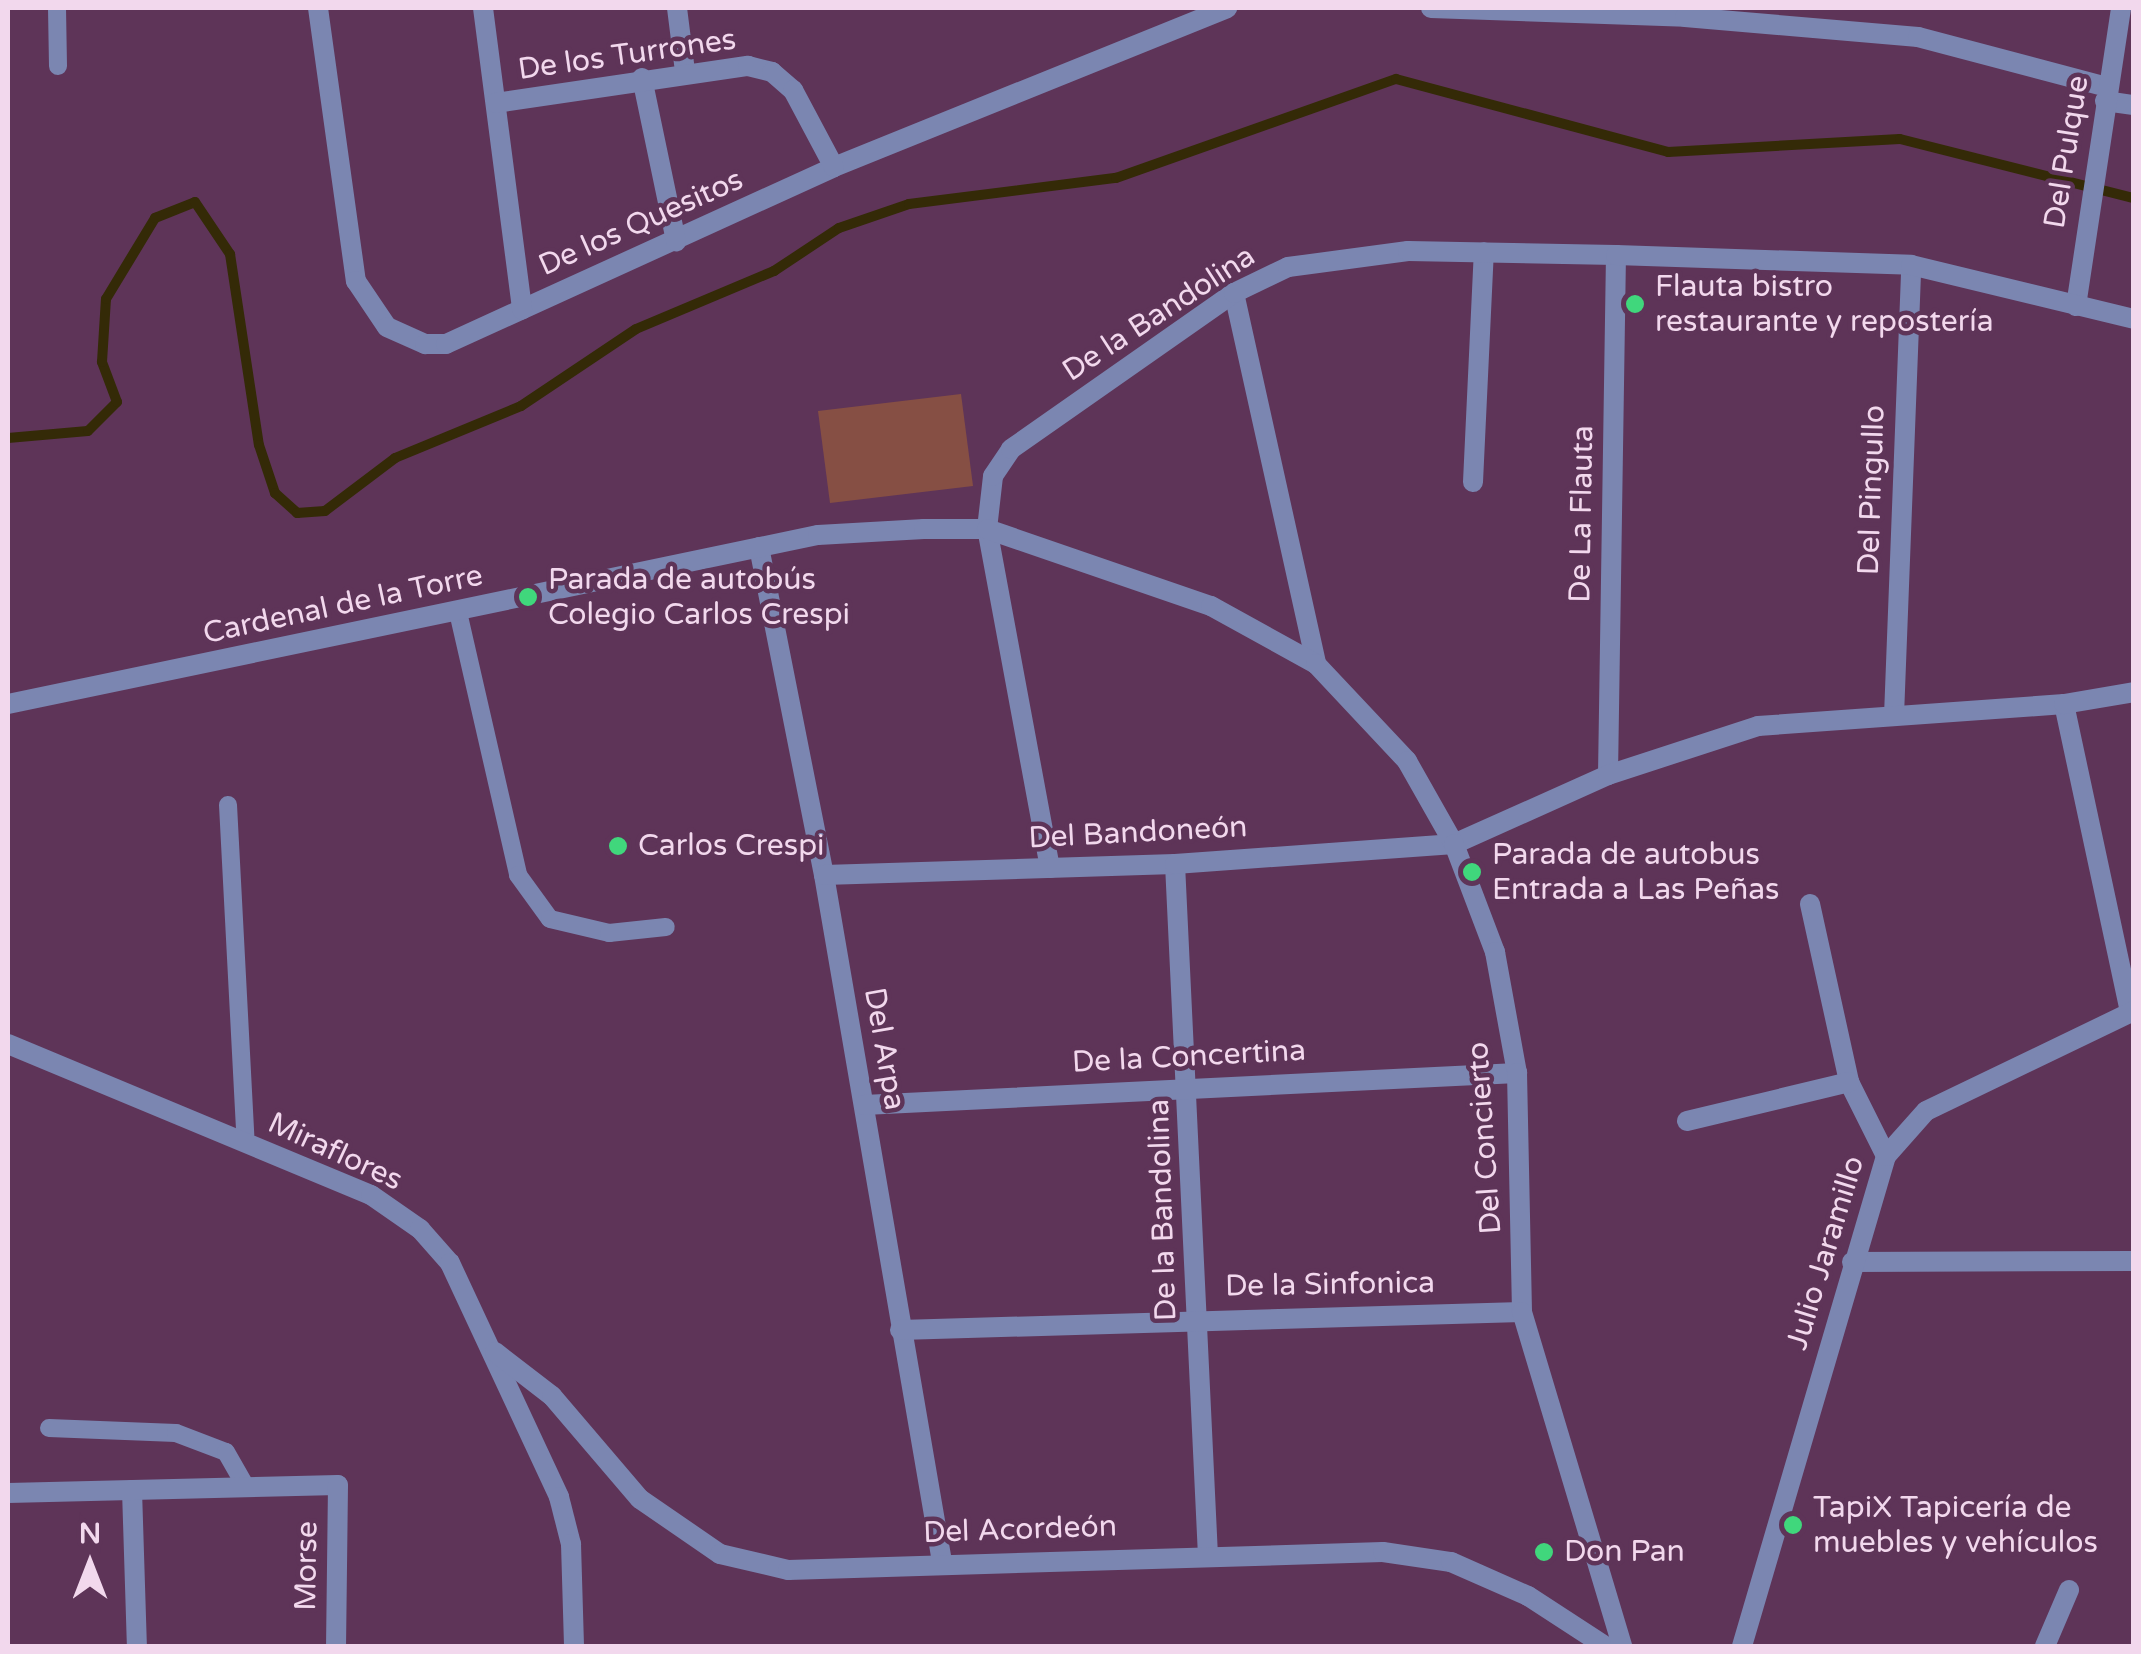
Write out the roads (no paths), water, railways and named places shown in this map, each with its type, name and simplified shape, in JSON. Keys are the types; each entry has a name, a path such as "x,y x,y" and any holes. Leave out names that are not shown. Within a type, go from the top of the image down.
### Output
{"street":[{"name":"De los Quesitos","path":"318,8 356,282 387,328 425,344 446,344 834,167 1227,8"},
{"path":"483,8 522,310"},
{"path":"677,8 685,71"},
{"path":"1430,8 1685,12 1918,37 2134,105"},
{"name":"Del Pulque","path":"2076,306 2121,8"},
{"name":"De los Turrones","path":"496,103 685,71 748,66 772,72 792,90 834,167"},
{"path":"642,78 676,241"},
{"name":"De la Bandolina","path":"1050,868 987,529 993,476 1011,449 1234,293 1288,267 1408,251 1616,255 1911,265 2134,319"},
{"path":"1474,482 1484,252"},
{"name":"De La Flauta","path":"1608,775 1616,255"},
{"name":"Del Pingullo","path":"1894,716 1911,265"},
{"path":"1234,293 1316,664"},
{"name":"Cardenal de la Torre","path":"8,704 818,535 987,529"},
{"name":"Del Concierto","path":"987,529 1211,606 1316,664 1407,761 1454,844 1495,952 1516,1072 1522,1312 1622,1646"},
{"name":"Del Arpa","path":"759,547 824,875 942,1562"},
{"path":"1454,844 1608,775 1758,726 2064,704 2134,692"},
{"path":"2064,704 2132,1012"},
{"name":"Del Bandoneón","path":"824,875 1175,864 1454,844"},
{"name":"De la Bandolina","path":"1175,864 1190,1086 1208,1555"},
{"path":"1810,904 1848,1082 1886,1156"},
{"name":"Julio Jaramillo","path":"1742,1646 1886,1156 1926,1111 2132,1012"},
{"name":"Miraflores","path":"8,1044 370,1195 420,1229 450,1263 544,1458 572,1544 574,1646"},
{"name":"De la Concertina","path":"864,1105 1516,1072"},
{"path":"1686,1121 1848,1082"},
{"path":"1852,1262 2134,1261"},
{"name":"De la Sinfonica","path":"900,1330 1196,1317 1522,1312"},
{"name":"Del Acordeón","path":"495,1352 552,1396 640,1498 720,1554 788,1570 942,1562 1383,1552 1450,1562 1528,1596 1605,1646"},
{"name":"Morse","path":"246,1488 338,1485 336,1646"},
{"path":"8,1493 246,1488"},
{"path":"132,1490 137,1646"},
{"path":"2044,1646 2068,1590"}],"lane":[{"path":"57,8 58,66"},
{"path":"458,612 518,876 550,919 609,932 666,927"},
{"path":"228,806 246,1143"},
{"path":"49,1428 176,1433 226,1452 246,1488"}],"waterway":[{"path":"8,438 88,431 117,402 102,362 106,299 155,218 195,202 230,254 259,445 275,493 297,513 325,511 395,458 521,406 636,329 774,271 839,228 909,204 1116,178 1396,79 1668,152 1900,139 2134,198"}],"place":[{"name":"Flauta bistro restaurante y repostería","path":"1635,304"},
{"name":"Parada de autobús Colegio Carlos Crespi","path":"528,597"},
{"name":"Carlos Crespi","path":"618,846"},
{"name":"Parada de autobus Entrada a Las Peñas","path":"1472,872"},
{"name":"TapiX Tapicería de muebles y vehículos","path":"1793,1525"},
{"name":"Don Pan","path":"1544,1552"}]}
